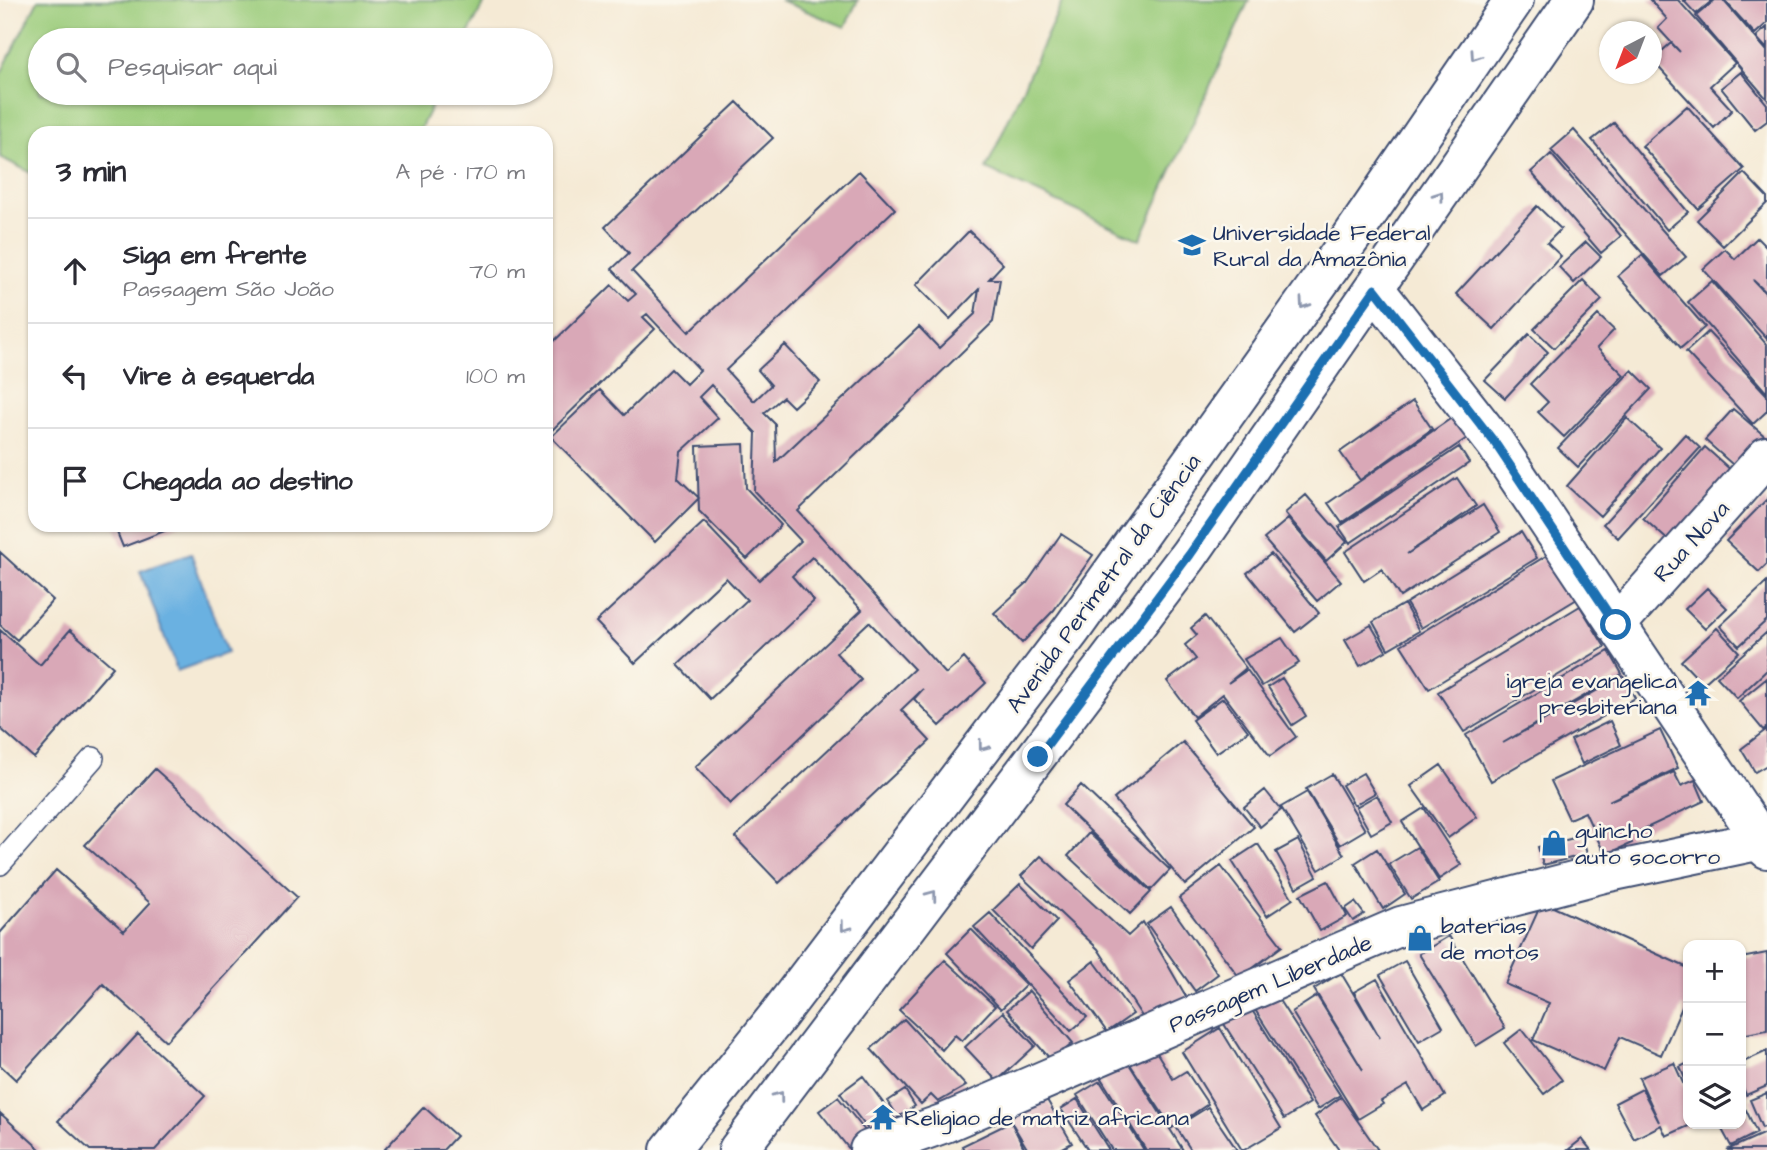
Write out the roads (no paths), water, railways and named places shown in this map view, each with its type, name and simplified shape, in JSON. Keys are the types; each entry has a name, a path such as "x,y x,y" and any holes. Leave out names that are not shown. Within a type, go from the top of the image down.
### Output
{"main road":[{"name":"Avenida Perimetral da Ciência","path":"670,1150 777,1017 1072,629 1353,235 1514,0"},
{"path":"738,1150 1189,555 1574,0"},
{"path":"1375,289 1495,443 1765,843"},
{"name":"Rua Nova","path":"1616,625 1767,456"},
{"name":"Passagem Liberdade","path":"869,1150 945,1123 1401,926 1600,874 1765,843"}],"lane":[{"path":"0,864 93,758"}],"water":[{"path":"191,553 227,653 177,671 140,571"}],"place":[{"name":"Universidade Federal Rural da Amazônia","path":"1192,245"},
{"name":"igreja evangelica presbiteriana","path":"1698,693"},
{"name":"guincho auto socorro","path":"1554,843"},
{"name":"baterias de motos","path":"1420,938"},
{"name":"Religiao de matriz africana","path":"883,1117"}]}
